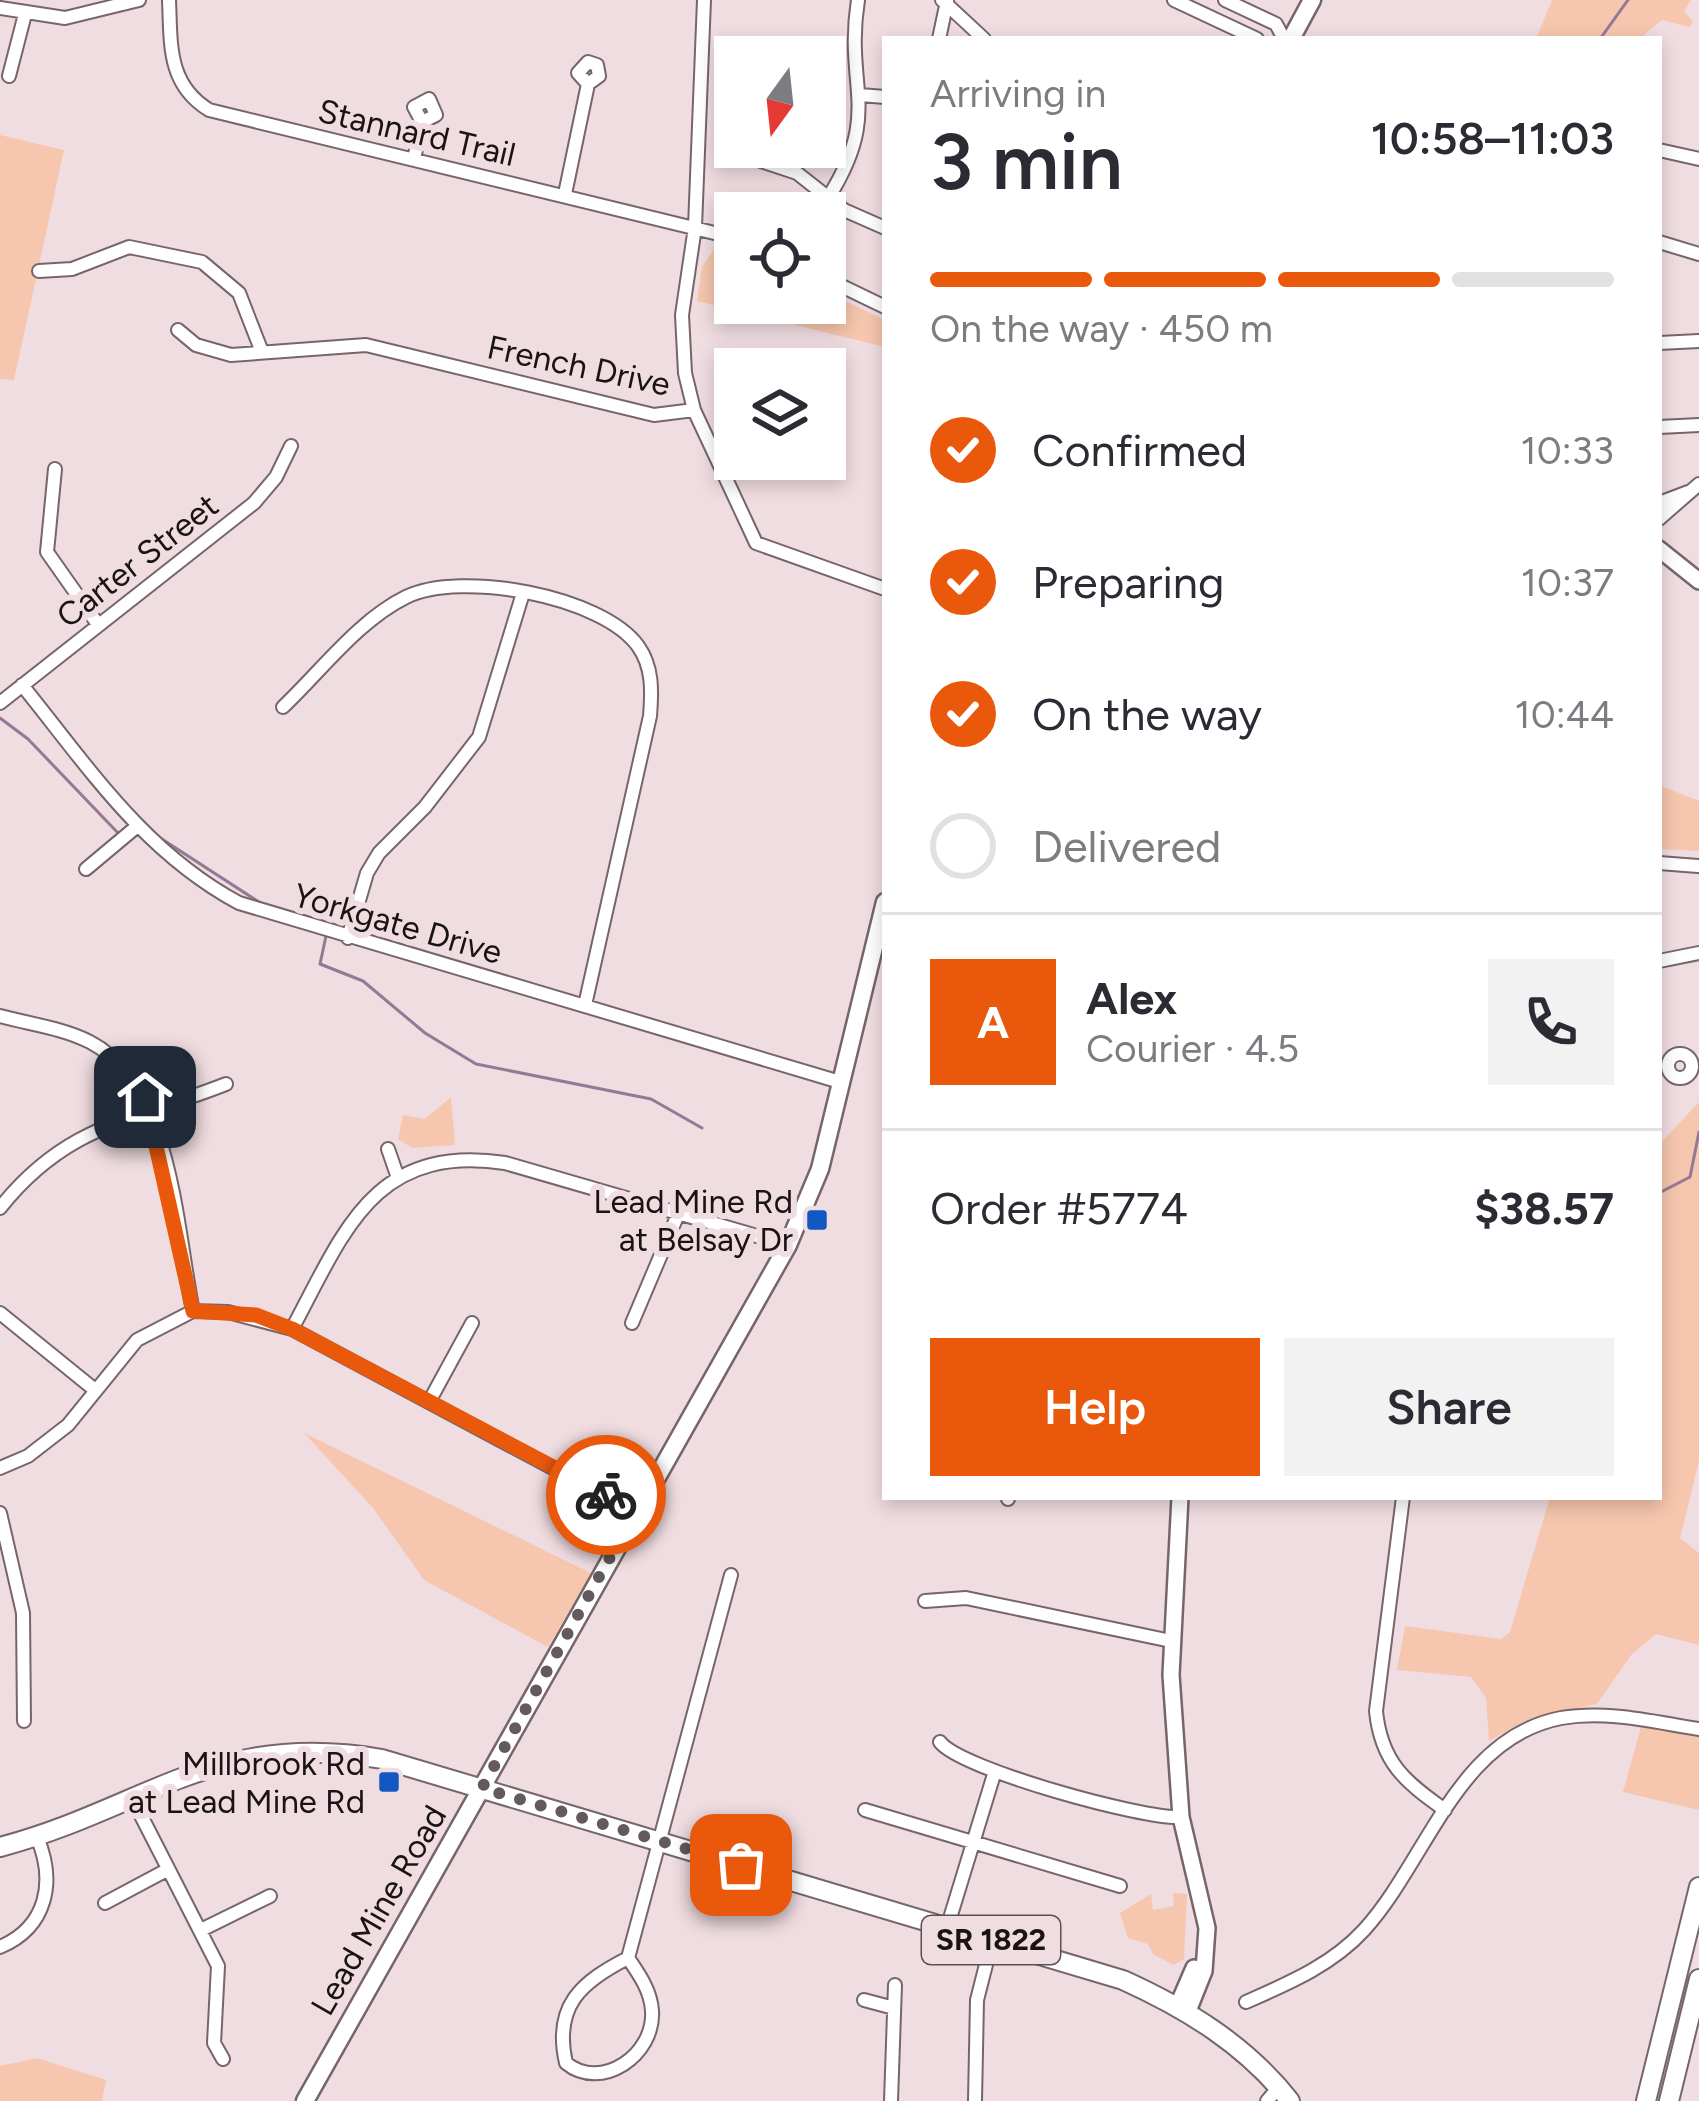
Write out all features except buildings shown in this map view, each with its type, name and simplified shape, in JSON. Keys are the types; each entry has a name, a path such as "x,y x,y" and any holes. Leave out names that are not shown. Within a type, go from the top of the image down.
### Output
{"main road":[{"path":"1289,36 1312,0"},
{"name":"Lead Mine Road","path":"305,2101 788,1245 820,1169 882,914"},
{"name":"SR 1822","path":"0,1846 37,1837 217,1763 301,1753 382,1760 1123,1980 1183,2008 1227,2038 1279,2096"},
{"path":"1646,2101 1699,1887"},
{"path":"1669,2101 1699,1979"}],"street":[{"path":"1,5 25,14 65,18 140,0"},
{"name":"Stannard Trail","path":"170,0 175,71 198,104 220,115 714,232"},
{"path":"694,410 685,374 682,315 695,227 704,0"},
{"path":"831,192 858,140 860,95 854,67 858,0"},
{"path":"1174,0 1197,5 1252,36"},
{"path":"1225,0 1276,24 1285,36"},
{"path":"65,1 65,18"},
{"path":"939,36 945,1"},
{"path":"945,1 981,36"},
{"path":"9,76 25,14"},
{"path":"565,194 588,84"},
{"path":"860,95 882,97"},
{"path":"414,159 422,122"},
{"path":"1662,150 1697,154"},
{"path":"782,168 797,173 821,192"},
{"path":"846,210 882,226"},
{"path":"1662,243 1699,254"},
{"path":"39,271 64,272 129,247 202,262 239,293 262,352"},
{"path":"846,288 882,306"},
{"name":"French Drive","path":"178,330 215,352 366,345 654,416 694,410 756,543 882,588"},
{"path":"1662,344 1699,341"},
{"path":"1662,427 1699,425"},
{"name":"Carter Street","path":"0,703 254,503 277,477 291,446"},
{"path":"55,469 47,552 97,623"},
{"path":"1662,502 1694,488"},
{"path":"1662,516 1694,488"},
{"path":"1662,551 1699,581"},
{"path":"283,707 401,599 452,585 523,593 599,614 624,631 649,668 650,716 637,791 585,1005"},
{"path":"348,938 367,873 379,854 438,793 479,737 523,593"},
{"name":"Yorkgate Drive","path":"22,685 135,828 202,883 239,903 840,1082"},
{"path":"86,869 135,828"},
{"path":"1662,864 1698,870"},
{"path":"1662,960 1699,953"},
{"path":"0,1016 70,1034 106,1052 134,1080 153,1112 193,1311"},
{"path":"0,1208 41,1162 73,1139 226,1084"},
{"path":"388,1150 397,1174"},
{"path":"292,1329 358,1211 397,1174 469,1158 788,1245"},
{"path":"632,1323 679,1212"},
{"path":"0,1468 49,1442 137,1340 193,1311 256,1315 430,1400 635,1512"},
{"path":"0,1313 95,1390"},
{"path":"430,1400 472,1323"},
{"path":"1180,1500 1171,1641 1181,1817 1202,1918 1198,1957 1183,2008"},
{"path":"1403,1500 1376,1712 1378,1733 1394,1772 1444,1810"},
{"path":"0,1513 23,1613 24,1720"},
{"path":"628,1958 586,1982 568,2001 562,2048 574,2071 601,2076 616,2070 648,2030 649,1995 628,1958 731,1575"},
{"path":"925,1601 966,1598 1171,1641"},
{"path":"1246,2002 1325,1964 1365,1929 1444,1810 1487,1757 1521,1733 1558,1719 1606,1714 1699,1729"},
{"path":"940,1742 958,1758 995,1771 1136,1814 1181,1817"},
{"path":"947,1928 995,1771"},
{"path":"131,1795 165,1871 201,1930 220,1978 213,2027 223,2059"},
{"path":"865,1810 1120,1886"},
{"path":"0,1947 21,1937 43,1909 47,1875 37,1837"},
{"path":"106,1904 165,1871"},
{"path":"201,1930 271,1896"},
{"path":"975,2101 977,2000 992,1940"},
{"path":"891,2101 895,1985"},
{"path":"864,2000 894,2008"}],"shaded area":[{"path":"1552,0 1691,0 1684,11 1693,22 1689,27 1662,20 1643,36 1537,36"},
{"path":"0,135 64,150 14,380 0,379"},
{"path":"714,249 714,305 697,301 702,267"},
{"path":"846,301 882,319 882,346 791,324 846,324"},
{"path":"1662,786 1699,801 1699,851 1662,849"},
{"path":"451,1097 455,1145 412,1148 398,1139 403,1115 425,1119"},
{"path":"1699,1102 1699,1461 1680,1538 1699,1553 1699,1645 1656,1634 1631,1655 1597,1704 1526,1720 1489,1741 1486,1698 1471,1677 1397,1670 1405,1626 1501,1639 1510,1632 1549,1500 1662,1500 1662,1142"},
{"path":"304,1433 591,1573 548,1647 424,1580 373,1508"},
{"path":"1642,1723 1699,1734 1699,1810 1623,1792"},
{"path":"1173,1893 1187,1894 1184,1959 1174,1965 1153,1954 1148,1944 1128,1938 1120,1913 1151,1894 1153,1910 1174,1906"},
{"path":"37,2058 106,2080 102,2101 0,2101 0,2066"}],"waterway":[{"path":"1602,36 1628,0"},
{"path":"0,718 28,739 118,833"},
{"path":"151,832 262,904"},
{"path":"326,936 320,964 363,981 425,1033 476,1064 651,1099 702,1128"},
{"path":"1662,1191 1690,1177 1699,1132"}],"way so far":[{"path":"606,1495 635,1512 482,1788 741,1865"}],"place":[{"name":"Lead Mine Rd at Belsay Dr","path":"817,1220"},
{"name":"Millbrook Rd at Lead Mine Rd","path":"389,1782"}],"route":[{"path":"145,1097 153,1112 193,1311 256,1315 292,1329 606,1495"}]}
